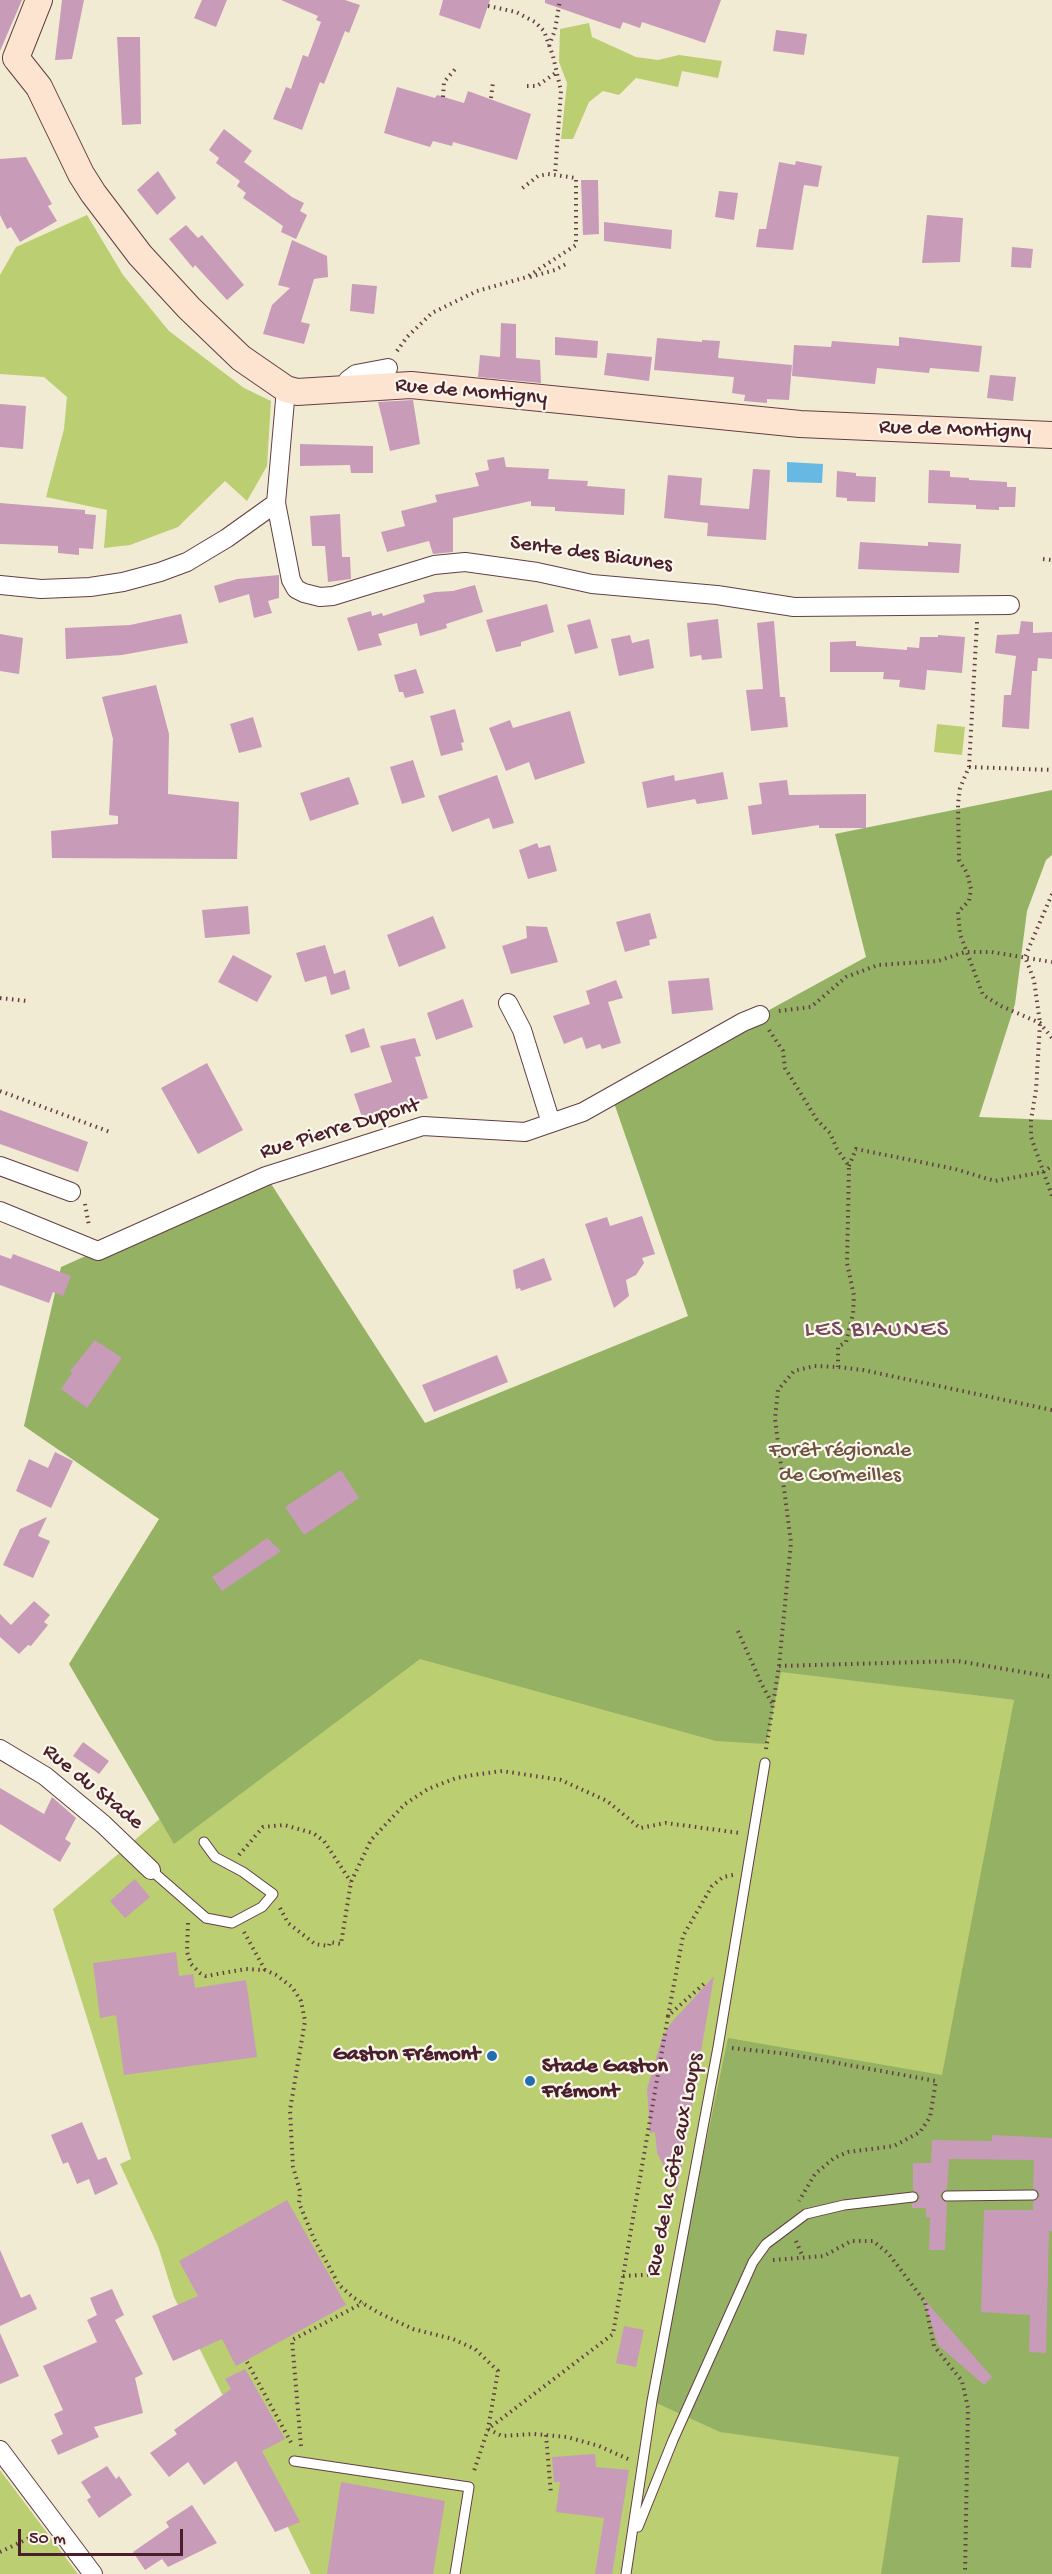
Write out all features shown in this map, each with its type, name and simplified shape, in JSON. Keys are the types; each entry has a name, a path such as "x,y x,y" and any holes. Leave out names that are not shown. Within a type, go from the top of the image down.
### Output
{"street":[{"path":"39,0 8,57 39,87 81,174 93,193 140,255 189,308 241,358 286,389"},
{"path":"346,387 348,380 356,374 388,368"},
{"name":"Rue de Montigny","path":"286,389 297,392 346,387 411,385 785,423 1052,435"},
{"name":"Sente des Biaunes","path":"286,389 276,502 291,580 296,589 321,597 333,596 434,566 465,562 537,572 592,584 717,595 794,607 1010,605"},
{"path":"0,585 41,589 90,587 123,582 160,572 197,556 227,538 276,502"},
{"path":"508,1004 522,1030 550,1123"},
{"name":"Rue Pierre Dupont","path":"90,1247 98,1251 266,1176 423,1126 525,1132 584,1112 743,1022 760,1015"},
{"path":"0,1166 71,1192"},
{"path":"0,1211 90,1247"},
{"name":"Rue du Stade","path":"0,1749 45,1776 103,1824 151,1870"},
{"path":"0,2450 93,2574"}],"lane":[{"name":"Rue de la Côte aux Loups","path":"626,2574 652,2401 718,2047 765,1763"},
{"path":"151,1870 206,1918 232,1923 262,1908 273,1894 215,1857 204,1842"},
{"path":"947,2196 1033,2195"},
{"path":"632,2540 673,2440 753,2262 766,2244 806,2214 844,2205 913,2197"},
{"path":"298,2461 469,2487 455,2574"}],"path":[{"path":"549,46 555,30 560,0"},
{"path":"488,6 516,12 535,22 544,31 558,72 561,91 555,175"},
{"path":"444,97 444,82 457,67"},
{"path":"527,86 537,87 558,72"},
{"path":"491,98 493,82"},
{"path":"520,190 538,176 555,175 576,178 576,246 527,277"},
{"path":"388,368 406,337 432,313 477,291 555,270 566,264"},
{"path":"1043,559 1052,560"},
{"path":"978,607 969,767 960,788 958,804 959,860 968,873 971,889 969,901 958,912 960,934 983,995 1001,1006 1040,1023 1052,1038"},
{"path":"969,767 1052,770"},
{"path":"1052,894 1025,957 1034,980 1040,1023 1036,1090 1031,1120 1032,1137 1052,1196"},
{"path":"849,1166 837,1149 831,1133 817,1120 812,1108 785,1068 783,1051 760,1015 811,1007 846,977 878,965 938,961 965,952 991,952 1052,962"},
{"path":"0,998 27,1001"},
{"path":"0,1092 110,1132"},
{"path":"838,1367 838,1347 846,1342 853,1314 854,1296 848,1263 849,1166 856,1149 955,1169 995,1181 1043,1172 1052,1166"},
{"path":"71,1192 85,1201 90,1247"},
{"path":"765,1763 779,1666 791,1544 775,1419 778,1390 794,1371 814,1366 838,1367 863,1370 1052,1410"},
{"path":"738,1631 760,1683 773,1706"},
{"path":"779,1666 958,1661 1052,1677"},
{"path":"273,1894 288,1923 300,1934 315,1944 329,1946 330,1942 341,1944 351,1882 371,1840 405,1804 428,1790 456,1779 502,1771 561,1780 607,1801 640,1828 666,1823 753,1835"},
{"path":"231,1866 263,1827 284,1825 313,1833 324,1842 351,1882"},
{"path":"488,2429 613,2334 683,1935 712,1886 723,1877 746,1876"},
{"path":"191,1904 188,1952 192,1964 200,1973 206,1976 246,1969 265,1970 276,1975 292,1988 301,2001 304,2021 290,2110 293,2168 300,2191 299,2203 339,2285 363,2303 413,2329 453,2339 475,2349 485,2356 498,2371 488,2429 469,2487"},
{"path":"238,1921 265,1970"},
{"path":"668,2016 705,1983"},
{"path":"718,2047 788,2054 936,2080 930,2117 920,2132 894,2146 848,2152 834,2158 814,2174 802,2193 789,2227"},
{"path":"753,2262 824,2256 851,2241 873,2241 888,2253 925,2302 934,2346 962,2381 968,2408 965,2574"},
{"path":"623,2276 662,2274 675,2277"},
{"path":"298,2461 292,2340 363,2303"},
{"path":"247,2362 298,2461"},
{"path":"488,2429 502,2436 567,2437 599,2446 617,2457 644,2462"},
{"path":"546,2435 551,2494"},
{"path":"0,2552 57,2526"}],"green space":[{"path":"589,23 592,37 636,57 658,60 679,55 722,61 718,78 682,71 678,87 636,78 619,95 603,91 589,102 573,139 561,139 567,83 559,62 560,29"},
{"path":"87,215 123,275 169,331 244,388 271,401 267,466 247,501 225,481 178,527 130,545 104,548 107,510 46,497 64,429 67,397 44,377 0,374 0,275 16,247"},
{"path":"937,724 965,727 962,755 934,752"},
{"name":"Forêt régionale de Cormeilles","path":"1052,790 1052,855 1046,860 1027,911 1015,1004 979,1117 1052,1120 1052,2574 881,2574 899,2457 720,2432 652,2401 728,2038 942,2075 1014,1700 781,1672 766,1744 716,1741 420,1659 174,1844 69,1664 159,1519 24,1426 61,1267 266,1176 425,1423 688,1316 613,1100 866,957 835,834"},
{"name":"Stade Gaston Frémont","path":"392,1623 1014,1700 902,2574 311,2574 174,2297 158,2246 120,2164 131,2159 53,1909"},
{"path":"0,2470 78,2574 0,2574"}],"water":[{"path":"787,462 823,464 822,483 787,482"}],"building":[{"path":"0,0 22,0 0,51"},
{"path":"62,0 84,0 72,59 55,60"},
{"path":"202,0 227,0 216,27 194,18"},
{"path":"281,0 345,0 360,5 349,33 345,31 324,84 320,82 302,130 273,119 286,87 291,89 303,55 308,57 321,22 316,20 318,16"},
{"path":"443,0 490,0 480,29 439,15"},
{"path":"545,0 721,0 705,43 642,22 640,28 623,22 620,29 545,3"},
{"path":"776,30 807,34 804,55 773,51"},
{"path":"117,37 140,37 141,124 122,125"},
{"path":"397,87 435,98 437,95 464,103 468,91 531,114 517,160 453,142 452,146 433,141 430,147 384,133"},
{"path":"224,129 252,151 244,162 292,197 304,203 300,211 307,215 296,239 281,232 283,226 243,198 246,193 237,186 240,181 216,163 219,158 209,150"},
{"path":"26,157 52,204 48,206 57,221 20,242 11,227 7,229 0,215 0,159"},
{"path":"796,161 822,166 818,187 804,185 793,250 756,247 759,229 766,229 779,162 795,165"},
{"path":"158,171 176,198 157,215 137,190"},
{"path":"581,180 598,180 599,234 583,235"},
{"path":"719,191 738,193 734,220 715,217"},
{"path":"927,215 963,218 960,262 922,263"},
{"path":"604,222 672,230 671,249 604,241"},
{"path":"186,225 198,238 202,235 244,285 227,300 195,265 193,268 169,239"},
{"path":"292,240 327,256 328,277 314,279 301,322 310,324 304,344 263,334 272,305 290,288 278,285"},
{"path":"1012,247 1033,249 1031,268 1011,267"},
{"path":"352,284 377,286 374,314 350,311"},
{"path":"501,323 516,324 516,358 540,360 541,383 478,377 480,355 500,357"},
{"path":"555,337 598,341 597,358 555,355"},
{"path":"899,337 982,346 979,372 930,368 929,373 877,368 875,384 792,376 794,345 831,347 832,341 899,346"},
{"path":"657,338 702,342 702,340 720,341 718,358 792,365 789,400 767,399 767,403 744,401 745,395 732,393 734,377 654,370"},
{"path":"607,353 652,357 649,381 604,375"},
{"path":"990,375 1016,377 1013,401 987,398"},
{"path":"413,400 420,444 390,451 378,402"},
{"path":"0,404 26,406 23,449 0,447"},
{"path":"300,444 373,446 373,473 351,473 350,465 300,466"},
{"path":"504,457 506,467 549,469 548,479 588,481 587,486 625,489 624,515 555,511 555,507 531,506 531,501 453,518 453,552 433,554 429,541 387,552 381,532 405,526 401,511 437,502 435,495 479,486 475,473 489,470 487,460"},
{"path":"753,469 770,470 766,540 707,536 708,523 664,518 668,475 702,478 700,505 749,509"},
{"path":"929,470 950,471 950,477 969,478 969,480 1007,482 1007,487 1016,487 1015,507 999,507 999,510 976,509 976,505 928,503"},
{"path":"837,471 856,473 856,476 876,477 875,502 847,501 847,498 836,497"},
{"path":"0,503 85,510 85,514 96,515 93,549 79,548 79,555 58,553 58,546 0,544"},
{"path":"340,514 342,557 350,557 351,579 328,582 325,546 312,546 310,516"},
{"path":"860,542 928,546 928,542 961,544 959,573 858,569"},
{"path":"279,575 279,598 268,601 272,613 254,618 249,594 219,603 214,586 237,579"},
{"path":"475,585 483,612 446,624 447,628 420,636 417,623 378,634 382,645 358,651 347,618 371,611 372,616 382,613 383,616 425,602 423,595"},
{"path":"547,604 554,632 521,642 521,646 496,652 486,620"},
{"path":"181,614 188,643 122,655 66,659 65,628 130,625"},
{"path":"590,619 598,648 575,654 567,625"},
{"path":"718,619 722,658 702,660 701,655 690,657 687,623"},
{"path":"774,621 780,697 785,697 788,727 751,731 746,690 763,689 757,623"},
{"path":"1021,621 1033,622 1033,633 1052,632 1052,659 1038,658 1037,671 1032,671 1029,729 1002,727 1004,695 1011,695 1016,656 995,653 997,635 1019,634"},
{"path":"0,634 23,638 19,674 0,671"},
{"path":"630,635 632,643 649,639 654,668 619,676 611,639"},
{"path":"938,635 965,637 962,673 927,670 925,690 899,687 900,680 883,679 884,672 830,672 830,642 856,641 856,646 907,650 907,647 919,648 920,637 938,637"},
{"path":"416,669 424,693 405,698 403,692 399,692 394,675"},
{"path":"156,685 169,734 168,794 239,802 237,859 52,858 51,831 118,824 118,816 109,815 113,739 102,697"},
{"path":"455,709 464,742 461,743 463,750 441,756 430,716"},
{"path":"570,711 585,763 535,780 529,762 506,771 489,728 510,720 513,728"},
{"path":"253,717 262,747 239,753 230,724"},
{"path":"413,760 425,797 402,804 390,767"},
{"path":"723,772 728,799 697,804 695,799 647,808 642,782 674,775 675,781"},
{"path":"497,775 514,823 493,829 489,818 452,832 438,796"},
{"path":"349,777 359,804 310,821 300,793"},
{"path":"787,780 789,795 866,794 866,828 819,828 819,825 752,835 748,806 762,804 759,783"},
{"path":"537,843 539,848 550,845 557,871 528,879 519,850"},
{"path":"248,906 250,934 205,938 202,910"},
{"path":"650,913 657,938 649,940 650,945 625,952 616,922"},
{"path":"433,916 446,948 399,967 387,935"},
{"path":"526,926 547,927 558,962 511,974 502,946 527,938"},
{"path":"325,945 334,974 345,970 350,989 331,995 326,976 305,982 296,953"},
{"path":"233,955 272,976 257,1002 218,982"},
{"path":"709,978 713,1010 672,1014 668,981"},
{"path":"616,980 623,998 608,1002 621,1043 602,1049 600,1044 586,1049 582,1037 564,1044 553,1016 590,1004 586,991"},
{"path":"463,999 473,1027 436,1040 427,1013"},
{"path":"364,1028 370,1047 351,1053 345,1035"},
{"path":"415,1038 421,1056 415,1057 428,1098 391,1109 392,1114 364,1123 354,1094 392,1082 380,1046"},
{"path":"207,1063 243,1130 198,1154 161,1088"},
{"path":"0,1110 88,1142 78,1172 0,1144"},
{"path":"642,1216 655,1254 642,1258 644,1263 636,1275 626,1280 629,1296 614,1308 585,1224 607,1217 610,1226"},
{"path":"13,1254 71,1276 63,1296 53,1292 49,1303 0,1285 0,1255 11,1259"},
{"path":"544,1258 552,1280 521,1291 520,1288 516,1289 513,1270"},
{"path":"95,1340 122,1358 87,1408 61,1389 72,1373 70,1371"},
{"path":"497,1355 508,1382 434,1412 422,1385"},
{"path":"55,1452 73,1461 51,1508 16,1491 29,1459 48,1468"},
{"path":"341,1470 359,1498 304,1535 285,1507"},
{"path":"47,1517 38,1536 50,1541 33,1578 3,1565 20,1529"},
{"path":"267,1538 281,1551 222,1591 212,1577"},
{"path":"34,1601 50,1615 44,1622 48,1625 31,1646 28,1645 19,1654 0,1637 0,1614 11,1625"},
{"path":"83,1742 109,1761 99,1774 73,1756"},
{"path":"0,1788 44,1814 52,1797 76,1818 65,1839 71,1843 60,1862 0,1824"},
{"path":"135,1879 150,1897 125,1918 110,1901"},
{"path":"176,1952 179,1976 193,1974 195,1988 246,1980 257,2057 124,2075 116,2015 100,2018 93,1963"},
{"path":"714,1976 677,2192 657,2153 655,2132 650,2133 647,2089 662,2038 671,2023"},
{"path":"82,2122 98,2160 106,2157 118,2184 95,2195 89,2179 77,2184 68,2162 63,2164 51,2135"},
{"path":"992,2135 1052,2138 1052,2231 1049,2231 1046,2353 1029,2352 1030,2315 981,2312 984,2210 1033,2210 1033,2202 1040,2196 1033,2188 1034,2160 949,2159 947,2189 940,2195 947,2203 945,2250 929,2250 930,2217 926,2218 926,2208 912,2208 912,2204 920,2197 913,2190 913,2163 931,2163 932,2140 992,2141"},
{"path":"287,2200 346,2305 236,2366 222,2339 173,2361 152,2316 198,2296 179,2261"},
{"path":"0,2250 21,2298 30,2294 37,2309 0,2326"},
{"path":"112,2289 124,2315 115,2320 143,2374 135,2378 143,2413 94,2427 99,2437 58,2455 51,2440 63,2434 54,2414 63,2410 43,2366 97,2342 87,2320 97,2315 90,2298"},
{"path":"923,2298 992,2377 984,2385 938,2345"},
{"path":"624,2326 644,2330 636,2367 616,2363"},
{"path":"0,2333 19,2376 0,2384"},
{"path":"245,2369 285,2439 262,2451 300,2522 275,2532 236,2461 204,2485 188,2462 169,2477 150,2453 177,2434 174,2430 231,2389 225,2379"},
{"path":"595,2454 596,2467 629,2470 612,2574 595,2574 604,2518 556,2512 560,2482 554,2482 552,2457"},
{"path":"107,2466 116,2479 119,2476 132,2495 99,2518 87,2500 91,2497 81,2482"},
{"path":"341,2482 445,2501 433,2574 327,2574"},
{"path":"192,2505 217,2543 168,2567 162,2559 145,2570 133,2552 169,2527 166,2522"}],"place":[{"name":"Gaston Frémont","path":"492,2056"},
{"name":"Stade Gaston Frémont","path":"530,2081"}],"district":[{"name":"LES BIAUNES","path":"877,1331"}]}
